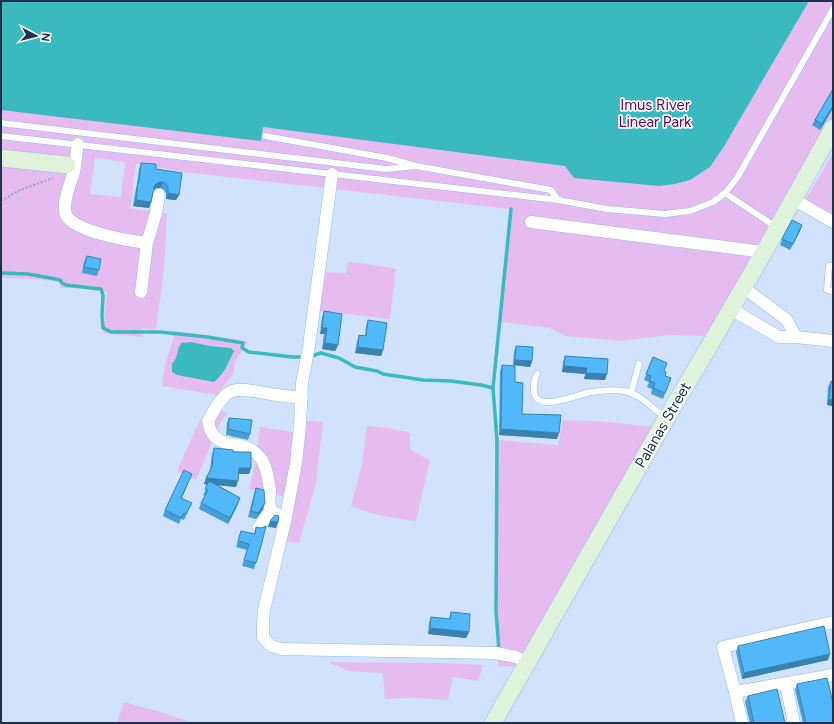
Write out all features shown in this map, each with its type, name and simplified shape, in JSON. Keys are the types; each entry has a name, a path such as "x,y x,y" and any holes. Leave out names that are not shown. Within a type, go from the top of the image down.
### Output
{"main road":[{"name":"Palanas Street","path":"493,723 666,419 764,252 833,128"},
{"path":"1,158 71,168"}],"street":[{"path":"78,144 71,168 66,198 65,212 69,219 86,229 147,243"},
{"path":"332,174 309,346 302,383 300,426 296,463 286,517 264,610 263,637 272,646 282,649 496,653 516,657 528,663"},
{"path":"141,292 147,243 156,213 159,195"},
{"path":"793,199 833,222"},
{"path":"531,222 764,252"},
{"path":"743,287 788,320 796,337"},
{"path":"731,309 779,337 796,337 833,341"},
{"path":"286,517 276,514 271,510 269,505 270,490 267,473 263,462 255,452 248,448 223,442 218,439 212,433 208,421 223,399 230,392 235,390 302,398"},
{"path":"259,527 271,510"},
{"path":"742,723 722,647 833,622"},
{"path":"735,692 833,675"},
{"path":"786,684 794,723"}],"lane":[{"path":"1,136 558,200 607,208 665,214 690,211 713,202 726,194 743,169 833,8"},
{"path":"1,123 386,169 416,166"},
{"path":"265,136 387,158 416,166 551,190 558,200"},
{"path":"726,194 777,228"},
{"path":"833,266 829,266 827,290 833,290"},
{"path":"631,393 639,364"},
{"path":"537,374 534,379 533,387 534,395 538,400 546,402 568,399 589,392 612,390 624,391 631,393 666,419"}],"path":[{"path":"1,201 20,190 71,168"}],"green space":[{"name":"Imus River Linear Park","path":"1,1 833,1 833,118 710,336 668,335 621,341 565,336 550,328 500,322 511,209 184,172 136,164 130,208 167,213 164,270 156,329 143,328 142,337 103,333 107,292 75,288 60,288 60,282 36,279 1,278","holes":["95,158 125,162 121,197 90,194"]},
{"path":"833,153 833,214 806,199"},
{"path":"348,262 396,269 390,319 319,311 326,272 346,273"},
{"path":"176,331 248,342 236,360 233,374 217,395 162,386 165,365","holes":["201,344 221,347 234,351 223,372 214,382 204,380 172,364 176,358 178,350"]},
{"path":"210,406 227,413 220,423 196,480 177,471 197,426"},
{"path":"563,420 597,421 656,427 622,479 573,564 517,667 498,666 496,611 497,440 558,445"},
{"path":"307,421 323,422 316,482 299,543 286,541 294,499 249,489 256,461 260,427 305,434"},
{"path":"367,426 389,428 410,433 410,450 430,460 416,521 375,514 351,506 362,464"},
{"path":"328,662 444,663 483,665 478,681 453,677 448,700 411,698 385,699 383,673 349,671"},
{"path":"124,702 164,713 192,723 117,723"}],"shaded area":[{"name":"Imus River Linear Park","path":"1,1 809,1 723,148 710,167 690,180 659,186 574,178 565,166 263,127 261,141 1,110"},
{"path":"191,342 231,348 234,351 223,372 214,382 177,375 172,372 172,364 176,358 181,343"}],"building":[{"path":"833,89 833,106 822,124 815,120"},
{"path":"141,163 156,164 156,169 182,173 179,195 168,193 168,187 166,184 159,182 154,187 151,202 136,200"},
{"path":"792,220 802,225 793,244 782,239"},
{"path":"87,256 101,259 99,270 84,267"},
{"path":"324,311 342,314 338,345 325,343 327,328 322,328"},
{"path":"368,320 387,323 383,350 358,347 359,335 366,336"},
{"path":"516,346 533,347 532,361 515,360"},
{"path":"565,356 608,359 607,374 586,373 587,368 564,366"},
{"path":"653,357 667,363 664,371 666,372 665,376 671,378 665,393 653,388 655,383 649,381 651,376 646,374"},
{"path":"502,365 515,366 515,382 523,383 522,414 561,415 559,433 501,429"},
{"path":"831,381 833,382 833,400 829,399"},
{"path":"229,418 252,420 250,434 228,429"},
{"path":"214,448 233,450 233,452 251,452 251,468 239,468 238,481 206,478 212,467"},
{"path":"184,470 192,474 181,498 192,503 186,514 184,513 181,518 165,510"},
{"path":"209,481 240,498 230,518 201,503 208,490 205,489"},
{"path":"256,488 264,490 265,503 258,513 251,511"},
{"path":"275,515 279,516 278,522 270,521"},
{"path":"266,526 256,563 244,560 249,544 238,541 241,531 255,534 256,527 261,528"},
{"path":"451,612 470,614 469,632 430,628 431,617 450,619"},
{"path":"824,626 830,654 744,673 738,646"},
{"path":"827,678 833,703 833,723 806,723 797,684"},
{"path":"777,689 785,723 754,723 748,696"}],"waterway":[{"path":"499,651 496,611 497,440 493,388 511,209"},
{"path":"1,273 28,274 60,280 66,285 101,289 103,295 103,328 111,332 160,332 207,337 243,343 242,348 249,352 303,357"},
{"path":"309,357 321,353 339,358 355,367 377,371 383,374 423,380 451,381 493,388"}]}
